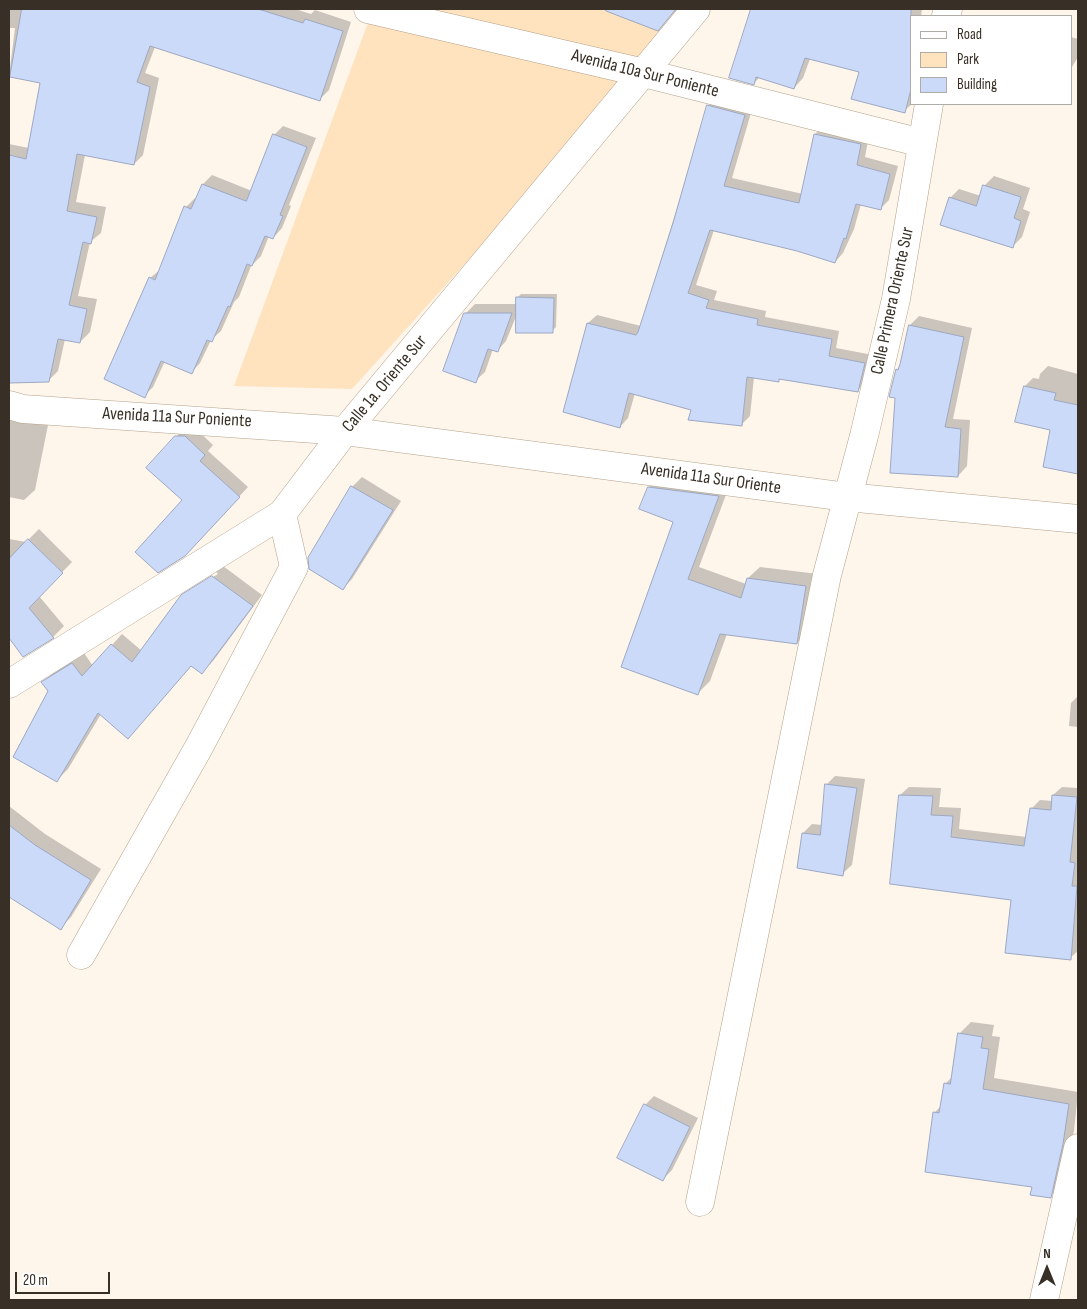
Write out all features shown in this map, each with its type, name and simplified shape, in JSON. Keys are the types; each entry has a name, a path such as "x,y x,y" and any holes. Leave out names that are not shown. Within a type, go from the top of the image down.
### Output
{"street":[{"name":"Avenida 10a Sur Poniente","path":"368,9 431,16 644,73 922,143"},
{"name":"Calle 1a. Oriente Sur","path":"9,684 282,514 345,431 696,9"},
{"name":"Calle Primera Oriente Sur","path":"700,1202 827,575 896,299 928,105"},
{"name":"Avenida 11a Sur Poniente","path":"9,405 23,409 345,431"},
{"name":"Avenida 11a Sur Oriente","path":"345,431 848,497 1078,519"},
{"path":"81,955 199,747 294,567 282,514"},
{"path":"1044,1300 1078,1148"}],"green space":[{"path":"373,9 695,9 352,389 234,386"}],"building":[{"path":"22,9 258,9 303,23 305,19 343,31 320,101 150,46 137,82 150,87 134,165 77,154 67,211 97,217 91,244 83,242 69,305 87,309 80,343 58,339 49,382 9,383 9,155 26,159 40,83 10,77"},
{"path":"606,9 676,9 658,31 606,11"},
{"path":"751,9 911,9 910,93 905,113 851,99 859,72 805,58 794,89 756,77 754,85 729,78"},
{"path":"707,105 745,115 724,186 799,203 814,134 861,144 857,165 890,174 881,210 856,204 846,239 844,238 835,263 797,251 710,230 688,293 709,300 706,308 758,319 757,325 832,339 829,356 865,363 858,392 779,379 779,382 747,377 742,426 688,420 691,410 629,393 620,428 563,412 587,323 636,335 638,332 673,223"},
{"path":"273,134 307,147 280,215 283,216 273,239 265,236 252,266 247,264 230,307 228,306 212,342 207,340 192,374 161,361 145,398 104,379 149,277 155,280 184,206 191,209 202,184 246,201"},
{"path":"983,185 1021,197 1014,218 1021,221 1013,248 940,225 949,197 976,206"},
{"path":"516,297 554,298 553,333 516,333"},
{"path":"464,313 512,313 498,352 488,349 476,383 443,371"},
{"path":"909,325 964,337 945,427 961,429 958,477 890,473 895,398 889,397 896,369 898,370 900,364"},
{"path":"1024,386 1056,393 1054,400 1078,405 1078,474 1043,467 1050,430 1015,422"},
{"path":"175,436 185,436 205,455 200,461 240,497 185,556 158,573 135,552 182,500 146,468"},
{"path":"351,486 393,510 343,590 309,569 308,558"},
{"path":"648,487 719,496 688,579 741,598 747,578 806,586 797,644 720,634 698,695 621,667 673,522 639,509"},
{"path":"28,539 63,573 29,608 54,638 23,657 9,638 9,559"},
{"path":"212,576 253,606 202,674 191,666 128,739 98,713 57,782 13,757 48,691 41,682 72,663 82,676 111,644 132,662 181,595"},
{"path":"825,784 857,788 843,876 797,868 802,833 820,835"},
{"path":"899,795 933,796 931,815 953,816 951,837 1024,846 1030,808 1051,810 1052,795 1077,797 1070,862 1075,863 1072,886 1077,886 1071,960 1005,953 1011,900 890,884"},
{"path":"9,825 35,845 91,880 61,930 9,897"},
{"path":"958,1033 983,1037 981,1048 989,1049 983,1089 1069,1104 1063,1144 1051,1198 1030,1195 1032,1187 925,1172 933,1112 939,1113 944,1083 950,1084"},
{"path":"644,1104 690,1127 663,1181 617,1158"}]}
